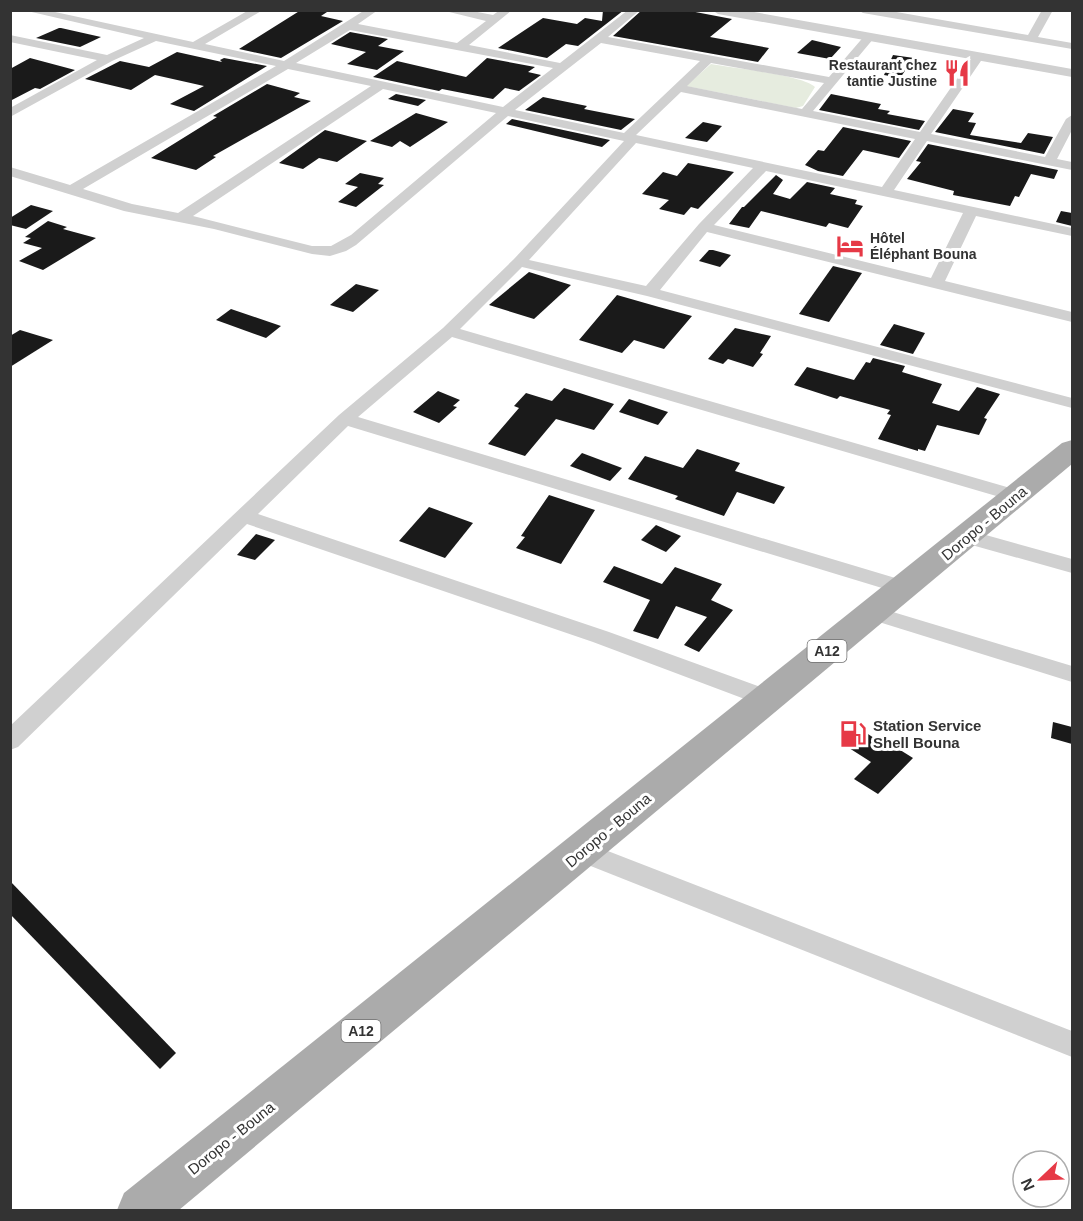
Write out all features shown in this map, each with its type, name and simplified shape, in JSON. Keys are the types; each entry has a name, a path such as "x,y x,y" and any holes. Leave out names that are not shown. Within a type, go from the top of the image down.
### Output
{"main road":[{"name":"Doropo - Bouna","path":"141,1210 968,537 1072,449"}],"street":[{"path":"28,10 1072,232"},
{"path":"194,46 258,10"},
{"path":"72,190 288,65 373,10"},
{"path":"446,10 495,19"},
{"path":"461,46 507,10"},
{"path":"10,171 121,206 312,250 337,251 350,243 506,111 635,10"},
{"path":"718,10 752,13 1072,73"},
{"path":"863,10 1072,46"},
{"path":"940,23 948,10"},
{"path":"1030,39 1048,10"},
{"path":"348,26 565,67"},
{"path":"805,113 870,36"},
{"path":"10,113 108,59 153,38"},
{"path":"600,39 831,81"},
{"path":"10,47 17,40 108,59"},
{"path":"885,193 979,55"},
{"path":"10,741 345,419 449,331 519,261 630,138 708,59"},
{"path":"181,218 381,85"},
{"path":"678,88 1072,166"},
{"path":"1049,162 1071,126"},
{"path":"650,292 704,227 762,167"},
{"path":"936,283 971,211"},
{"path":"704,227 1072,317"},
{"path":"519,261 650,292 1072,403"},
{"path":"449,331 1017,496"},
{"path":"345,419 905,588"},
{"path":"243,516 601,637 769,699"},
{"path":"968,537 1072,566"},
{"path":"873,614 1072,674"},
{"path":"582,852 1072,1044"}],"shaded area":[{"path":"711,64 797,79 815,87 803,106 796,108 686,86"}],"building":[{"path":"301,10 330,10 321,16 343,21 281,58 239,49"},
{"path":"603,10 624,10 578,46 566,44 547,58 498,48 543,18 577,24 585,18 602,21"},
{"path":"642,10 685,10 732,19 710,37 769,48 758,62 613,36"},
{"path":"59,28 101,37 80,47 36,38"},
{"path":"350,32 388,39 378,46 404,51 377,70 347,64 366,52 331,44"},
{"path":"812,40 841,47 830,59 797,53"},
{"path":"177,52 222,62 220,60 224,58 267,66 194,111 170,104 204,86 155,75 131,90 85,79 120,61 149,67"},
{"path":"893,55 914,58 900,78 884,75"},
{"path":"30,58 75,70 40,89 35,88 10,101 10,69"},
{"path":"487,58 535,67 528,72 541,75 519,91 505,88 493,99 442,89 439,91 373,77 397,61 466,77"},
{"path":"267,84 300,93 294,97 311,101 213,156 216,157 196,170 151,158 217,117 213,116"},
{"path":"396,94 426,100 418,106 388,99"},
{"path":"831,94 881,104 878,109 890,111 887,114 925,121 919,130 819,110"},
{"path":"543,97 587,106 584,109 635,119 621,130 525,110"},
{"path":"953,109 974,113 968,122 976,123 970,135 1021,143 1028,133 1053,137 1044,154 935,132"},
{"path":"416,113 448,122 410,147 400,141 392,147 370,141"},
{"path":"512,119 610,140 602,147 506,124"},
{"path":"703,122 722,126 707,142 685,138"},
{"path":"843,127 911,141 899,158 863,150 843,176 818,171 805,165 818,150 824,151"},
{"path":"325,130 367,141 337,162 319,158 303,169 279,163"},
{"path":"928,144 1058,170 1054,179 1031,174 1019,197 1015,196 1010,206 953,195 954,191 907,179 921,162 916,161"},
{"path":"688,163 734,172 698,209 691,207 684,215 659,209 669,200 642,194 663,172 677,176"},
{"path":"360,173 384,178 378,184 384,185 356,207 338,202 358,187 345,184"},
{"path":"776,175 783,180 773,194 790,199 807,182 835,188 830,194 857,200 855,204 863,206 848,228 829,223 826,227 761,211 749,228 729,224 742,207"},
{"path":"31,205 53,211 26,229 10,225 10,218"},
{"path":"1061,211 1072,213 1072,226 1056,222"},
{"path":"48,221 67,227 63,229 96,238 43,270 19,261 42,248 23,243 31,238 25,237"},
{"path":"709,250 731,255 720,267 699,261"},
{"path":"833,266 862,273 829,322 799,314"},
{"path":"529,272 571,285 534,319 489,305"},
{"path":"356,284 379,290 353,312 330,305"},
{"path":"617,295 692,316 664,349 634,340 622,353 579,340"},
{"path":"231,309 281,326 266,338 216,320"},
{"path":"894,324 925,333 913,354 880,345"},
{"path":"735,328 771,336 760,353 763,354 753,367 728,359 723,364 708,359"},
{"path":"20,330 53,340 10,367 10,336"},
{"path":"873,358 905,366 902,372 942,384 932,403 959,411 977,387 1000,394 984,418 987,419 979,435 937,425 925,451 918,449 918,451 878,439 891,415 887,414 890,410 840,396 837,399 794,385 807,367 854,380 866,362 870,363"},
{"path":"564,388 614,404 594,430 556,419 525,456 488,444 519,408 514,406 526,393 552,401"},
{"path":"438,391 460,400 453,406 457,407 439,423 413,412"},
{"path":"629,399 668,412 658,425 619,412"},
{"path":"697,449 740,463 735,471 785,487 774,504 737,492 724,516 675,499 678,496 628,479 645,456 683,468"},
{"path":"582,453 622,468 610,481 570,466"},
{"path":"549,495 595,510 561,564 516,548 525,537 521,536"},
{"path":"429,507 473,523 445,558 399,541"},
{"path":"656,525 681,536 666,552 641,540"},
{"path":"256,534 275,540 255,560 237,555"},
{"path":"614,566 662,584 675,567 722,584 711,600 733,610 699,652 684,645 707,617 676,606 658,639 633,631 650,600 603,582"},
{"path":"1053,722 1072,727 1072,744 1051,738"},
{"path":"865,732 886,746 889,743 913,758 878,794 854,779 871,762 849,748"},
{"path":"10,881 176,1053 160,1069 10,914"}],"place":[{"name":"Restaurant chez tantie Justine","path":"957,73"},
{"name":"Hôtel Éléphant Bouna","path":"850,246"},
{"name":"Station Service Shell Bouna","path":"853,734"}]}
